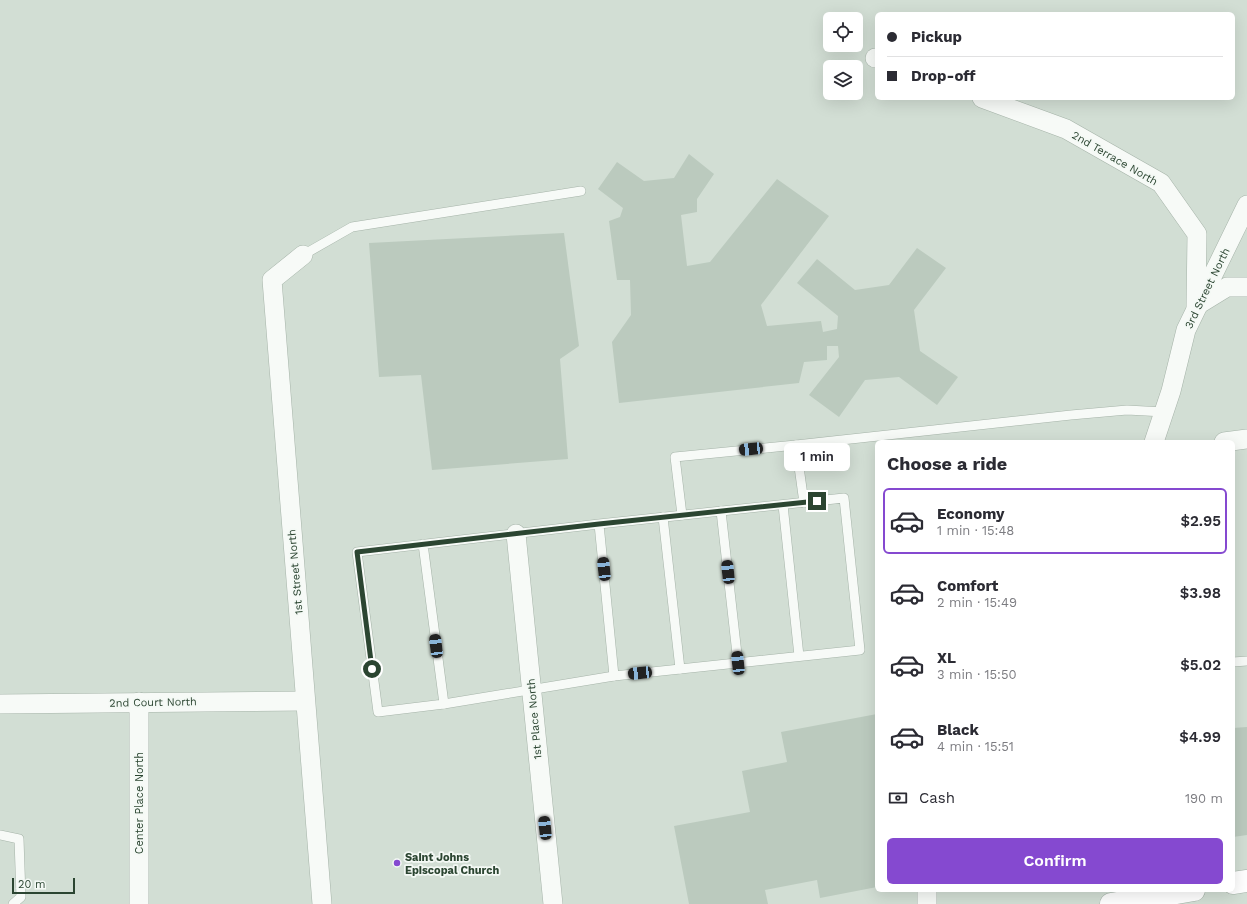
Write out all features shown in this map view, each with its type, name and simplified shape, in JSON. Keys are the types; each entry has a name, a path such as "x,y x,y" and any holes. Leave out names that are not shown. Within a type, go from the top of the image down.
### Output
{"street":[{"name":"2nd Terrace North","path":"987,100 1066,130 1161,183 1196,234 1196,306"},
{"name":"3rd Street North","path":"1155,440 1171,391 1186,330 1196,306 1247,205"},
{"name":"1st Street North","path":"303,255 272,280 322,904"},
{"path":"1196,306 1227,287 1247,287"},
{"path":"1235,441 1247,439"},
{"name":"1st Place North","path":"516,534 553,904"},
{"name":"2nd Court North","path":"0,704 305,700"},
{"name":"Center Place North","path":"139,904 140,702"},
{"path":"1235,883 1247,881"},
{"path":"927,892 927,904"},
{"path":"1111,904 1135,895 1170,892"}],"lane":[{"path":"303,255 352,227 581,191"},
{"path":"682,515 675,457 1071,415 1127,410 1164,412"},
{"path":"796,445 804,502"},
{"path":"844,498 860,650 614,676 444,704 378,712 357,552 783,504 844,498"},
{"path":"783,504 799,656"},
{"path":"722,511 738,663"},
{"path":"663,517 680,669"},
{"path":"599,524 614,676"},
{"path":"423,544 444,704"},
{"path":"1235,662 1247,661"},
{"path":"0,835 20,839 21,897 13,904"}],"shaded area":[{"path":"0,0 1247,0 1247,904 0,904"}],"building":[{"path":"689,154 714,174 697,199 697,212 681,215 687,266 710,262 777,179 829,216 761,305 767,326 821,321 823,332 837,329 838,316 797,283 817,259 855,290 889,285 917,248 946,268 914,310 920,351 958,377 937,405 899,377 865,380 839,417 809,395 839,357 838,346 827,346 827,360 804,362 799,383 619,403 612,342 631,315 630,280 617,280 609,221 620,217 623,208 598,189 617,162 644,181 674,178"},
{"path":"564,233 579,346 560,359 568,459 432,470 421,375 379,377 369,243"},
{"path":"875,714 875,887 820,898 817,880 765,890 768,904 689,904 674,826 750,812 742,771 787,762 781,732"},
{"path":"1247,727 1247,835 1235,837 1235,728"}],"place":[{"name":"Saint Johns Episcopal Church","path":"397,863"}],"route":[{"path":"372,669 357,552 817,501"}]}
